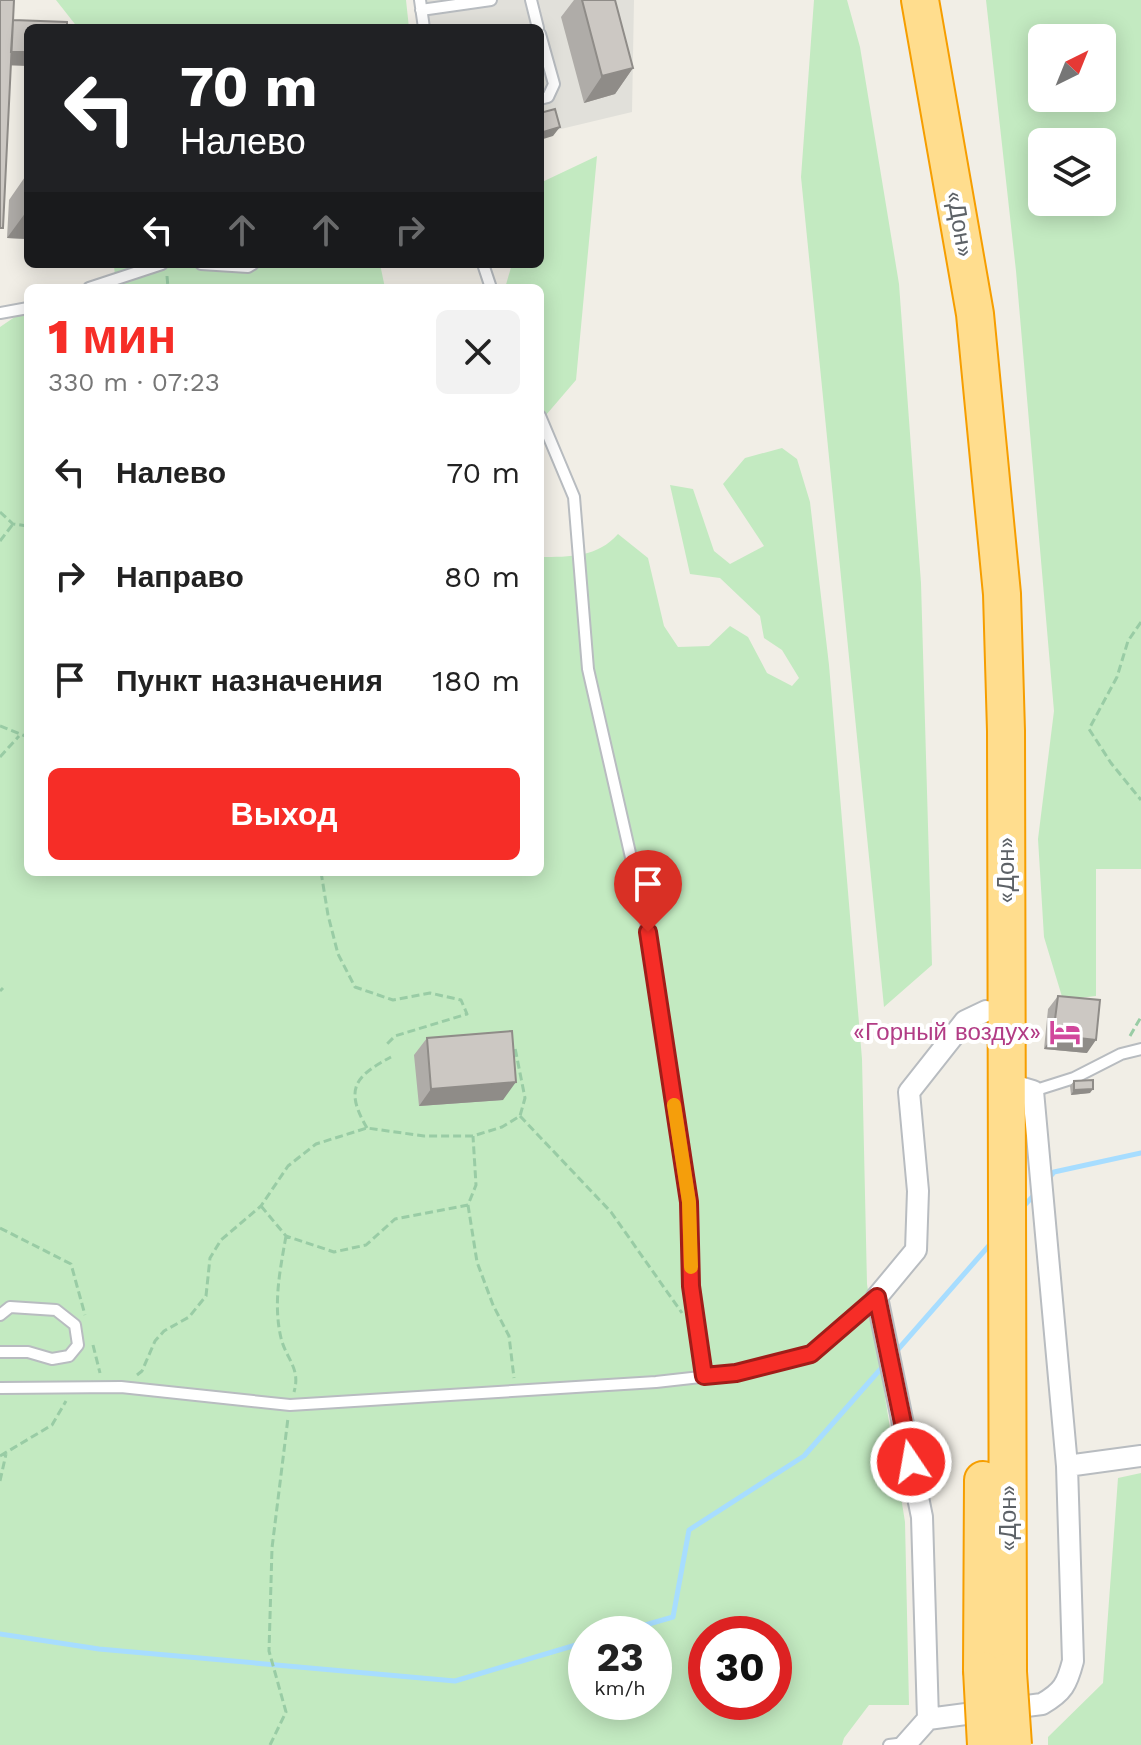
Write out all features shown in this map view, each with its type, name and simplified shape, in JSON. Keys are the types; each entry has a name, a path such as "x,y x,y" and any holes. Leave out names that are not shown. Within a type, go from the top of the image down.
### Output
{"highway":[{"name":"«Дон»","path":"898,0 951,317 980,594 985,729 995,1671 1013,1745"},
{"name":"«Дон»","path":"920,0 975,314 1002,594 1019,1087 995,1671 986,1745"}],"street":[{"path":"928,1719 922,1517 877,1297 916,1250 918,1191 909,1092 965,1021 986,1011"},
{"path":"900,1744 928,1719 1042,1704 1068,1682 1073,1661 1067,1466 1019,1087"},
{"path":"1067,1466 1141,1456"}],"lane":[{"path":"421,5 491,0"},
{"path":"531,0 537,24"},
{"path":"544,48 554,84 548,97 544,98"},
{"path":"101,284 150,268"},
{"path":"0,313 24,309"},
{"path":"544,426 574,497 588,669 648,932 689,1202 691,1286 704,1376"},
{"path":"1019,1087 1074,1078 1121,1054 1141,1049"},
{"path":"0,1388 121,1387 290,1405 656,1382 736,1373 811,1354 877,1297"},
{"path":"0,1315 10,1307 56,1310 75,1325 78,1345 69,1356 52,1359 28,1352 0,1352"}],"path":[{"path":"0,512 13,524 24,525"},
{"path":"0,541 13,524"},
{"path":"1141,622 1128,641 1117,677 1089,729 1141,800"},
{"path":"0,726 24,736"},
{"path":"0,757 21,735"},
{"path":"322,876 338,954 355,987 393,1000 430,993 461,1000 467,1014 395,1036 386,1045"},
{"path":"1121,1054 1141,1017"},
{"path":"121,1387 142,1371 155,1341 164,1331 189,1317 206,1296 210,1258 221,1240 261,1206 288,1166 316,1144 367,1128 424,1136 473,1136 502,1127 520,1116 525,1098 515,1048"},
{"path":"367,1128 357,1111 356,1088 364,1071 391,1057"},
{"path":"520,1116 611,1212 677,1308 698,1328"},
{"path":"473,1136 476,1185 468,1205 477,1262 509,1336 516,1391"},
{"path":"261,1206 286,1236 334,1252 366,1245 395,1219 468,1205"},
{"path":"0,1228 71,1264 87,1325"},
{"path":"270,1745 286,1712 269,1651 272,1548 290,1405 298,1379 281,1338 277,1290 286,1236"},
{"path":"91,1341 104,1387"},
{"path":"0,1456 52,1425 73,1387"},
{"path":"0,1481 6,1454"}],"shaded area":[{"path":"421,0 634,0 632,112 544,133 544,24 424,24"}],"green space":[{"path":"56,0 406,0 409,24 75,24"},
{"path":"814,0 847,0 860,47 899,284 921,583 932,965 884,1007 801,177"},
{"path":"986,0 1141,0 1141,869 1096,869 1096,996 1063,1000 1044,937 1038,839 1054,711 1016,271"},
{"path":"597,156 576,380 544,417 544,284 506,284 511,268 544,268 544,181"},
{"path":"114,268 381,268 384,284 101,284 115,279"},
{"path":"24,311 24,876 544,876 544,557 573,556 592,551 618,534 648,558 664,626 678,647 709,646 730,626 748,637 767,673 792,686 799,678 782,650 764,638 760,616 720,578 690,574 670,485 693,489 714,551 730,564 764,546 723,484 745,458 782,448 797,459 810,502 829,665 862,1059 867,1284 905,1522 909,1705 869,1705 842,1745 0,1745 0,327"},
{"path":"1141,1473 1141,1745 1048,1745 1048,1737 1103,1683 1118,1478"}],"building":[{"path":"0,0 14,0 3,228 0,228"},
{"path":"582,0 615,0 633,68 602,76"},
{"path":"13,20 67,22 24,24 24,52 11,52"},
{"path":"555,109 560,127 544,132 544,112"},
{"path":"1058,996 1100,1000 1096,1040 1053,1035"},
{"path":"512,1031 516,1082 431,1089 427,1038"},
{"path":"1093,1080 1093,1089 1074,1090 1074,1081"}],"waterway":[{"path":"1048,1179 1054,1172 1141,1153"},
{"path":"1021,1209 1036,1193"},
{"path":"894,1354 993,1241"},
{"path":"672,1617 689,1530 804,1456 885,1364"},
{"path":"0,1634 99,1649 455,1681 568,1647"}],"slow traffic":[{"path":"674,1105 689,1202 691,1267"}],"place":[{"name":"«Горный воздух»","path":"1065,1032"}],"route":[{"path":"648,932 689,1202 691,1286 704,1376 736,1373 811,1354 877,1297 911,1462"}]}
